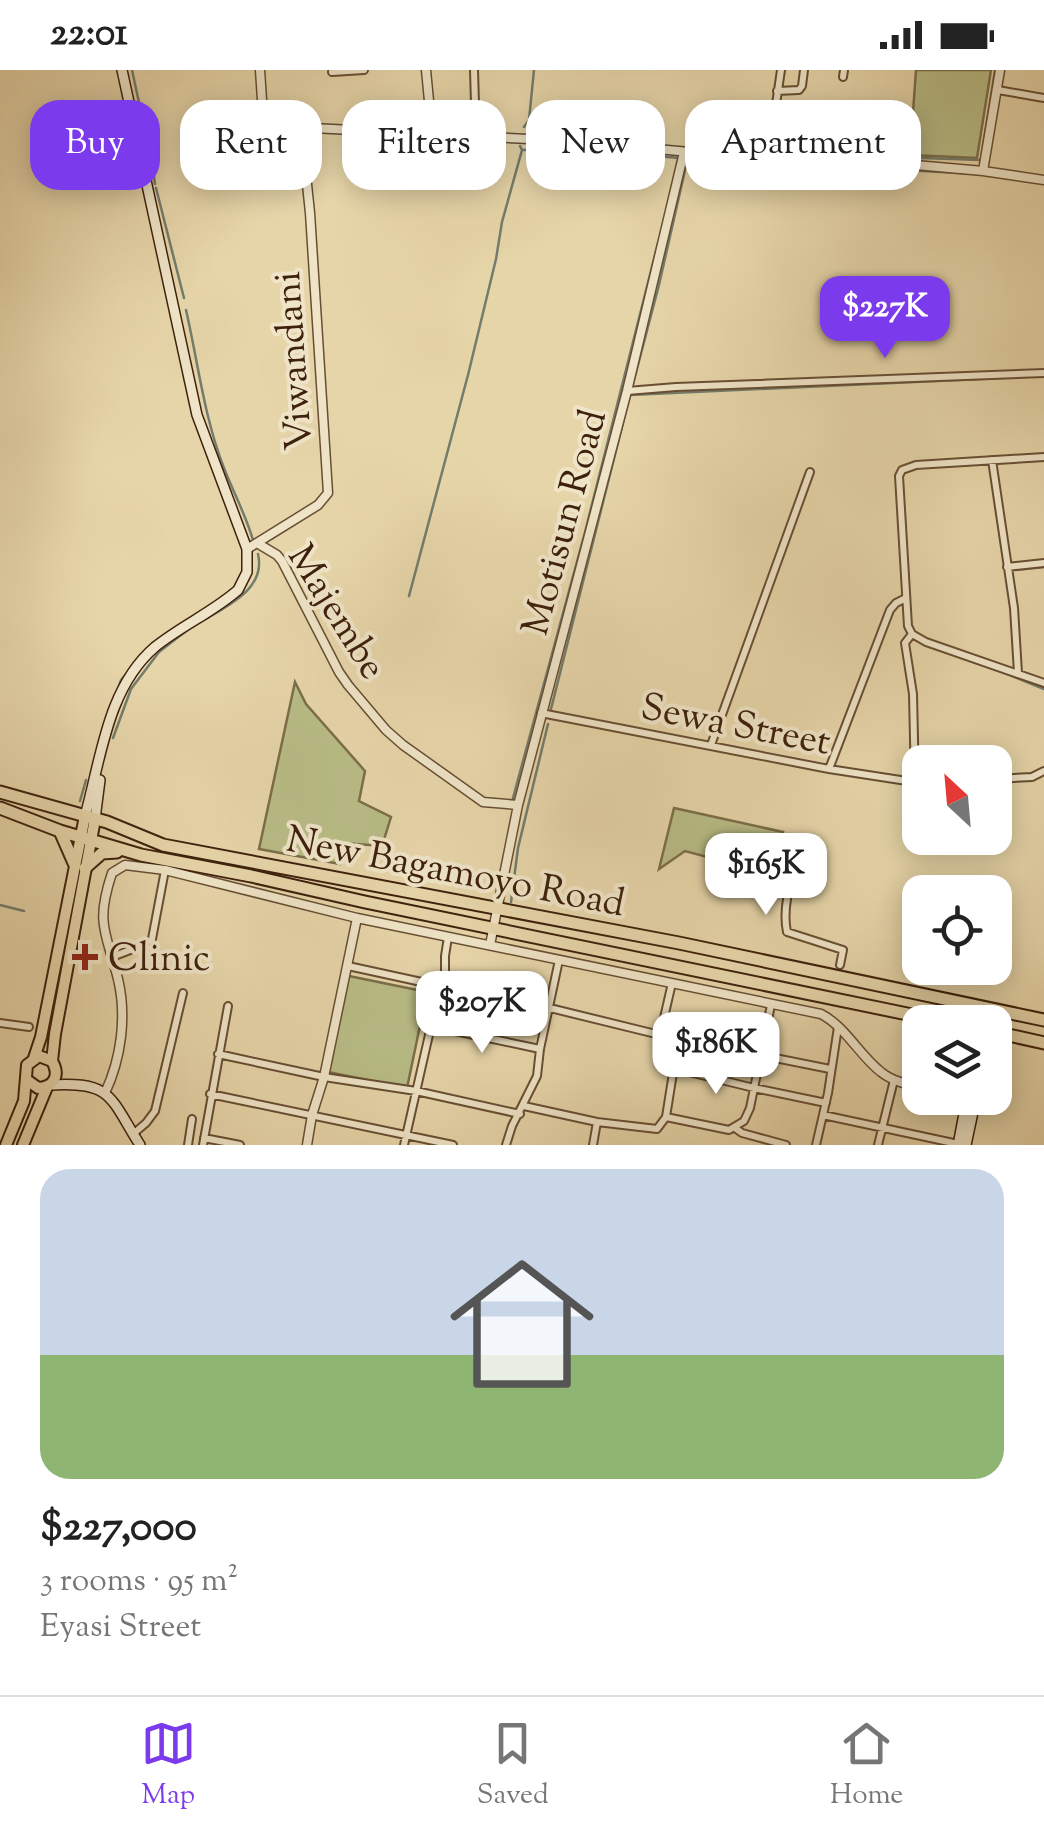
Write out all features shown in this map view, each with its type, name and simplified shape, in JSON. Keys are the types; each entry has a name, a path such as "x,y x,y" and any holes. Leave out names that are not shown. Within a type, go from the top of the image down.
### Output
{"highway":[{"name":"New Bagamoyo Road","path":"0,792 90,817 163,845 678,943 969,1005"},
{"path":"0,808 141,855"},
{"path":"60,831 80,865 102,854 141,855"},
{"name":"New Bagamoyo Road","path":"141,855 902,1013"},
{"name":"New Bagamoyo Road","path":"1012,1018 1044,1020"},
{"path":"1012,1036 1044,1043"}],"main road":[{"path":"6,1145 24,1101 25,1070 41,1037 109,722 133,673 154,648 238,590 248,572 247,549 197,415 122,70"},
{"path":"23,1145 56,1076 55,1034 80,865"},
{"path":"34,1058 44,1056 79,1085"},
{"path":"27,1080 38,1088 92,1086 116,1106 140,1145"},
{"path":"958,1144 964,1115"},
{"path":"966,1145 967,1115"}],"street":[{"path":"260,70 261,100"},
{"path":"332,72 364,70"},
{"path":"426,70 429,100"},
{"path":"474,70 475,100"},
{"path":"776,100 781,70"},
{"path":"777,91 801,88 804,70"},
{"path":"982,171 1000,70"},
{"path":"998,90 1044,98"},
{"path":"506,139 684,152"},
{"name":"Motisun Road","path":"490,945 518,806 627,391 684,152"},
{"path":"921,166 1044,180"},
{"name":"Viwandani","path":"247,549 318,505 328,493 308,190"},
{"path":"627,391 1044,373"},
{"path":"1044,457 916,465 904,468 899,476 908,626 912,634 1044,683"},
{"path":"992,460 1014,608 1018,673"},
{"path":"711,745 810,472"},
{"name":"Majembe","path":"257,542 282,561 348,685 396,740 483,802 518,806"},
{"path":"1008,567 1044,563"},
{"path":"830,769 890,610 906,598"},
{"path":"912,634 905,644 915,745"},
{"name":"Sewa Street","path":"541,713 902,780"},
{"path":"1012,778 1032,777 1044,771"},
{"path":"800,844 784,920 787,932 843,950 840,966"},
{"path":"104,1093 115,1070 122,1029 120,992 103,933 103,903 112,874 125,864 165,870 357,918 820,1014 838,1026 882,1074 902,1082"},
{"path":"110,958 152,939 165,870"},
{"path":"307,1145 357,918"},
{"path":"404,1145 445,977 448,936"},
{"path":"506,1145 537,1076 558,960"},
{"path":"348,966 442,987 450,985 660,1035"},
{"path":"672,982 660,1035 681,1070"},
{"path":"133,1134 155,1111 183,993"},
{"path":"666,1116 718,1129 735,1128 744,1121 771,1005"},
{"path":"228,1006 203,1142 240,1145"},
{"path":"0,1023 28,1027"},
{"path":"431,1026 540,1049"},
{"path":"816,1145 838,1026"},
{"path":"218,1054 324,1077 651,1130 660,1127 666,1116 672,1073 681,1070 826,1103"},
{"path":"760,1055 830,1070"},
{"path":"878,1145 894,1080"},
{"path":"210,1094 454,1145"},
{"path":"823,1115 958,1144"},
{"path":"188,1145 192,1119"},
{"path":"593,1145 596,1122"},
{"path":"735,1128 786,1145"}],"green space":[{"path":"916,70 991,70 977,158 921,155 921,100 914,100"},
{"path":"295,682 306,704 365,771 359,801 391,817 382,846 344,843 340,864 259,849"},
{"path":"674,808 783,832 774,869 769,866 758,871 748,855 725,875 715,859 685,851 659,869"},
{"path":"349,976 427,992 407,1088 328,1072"}],"waterway":[{"path":"132,70 138,100"},
{"path":"524,127 529,120 534,70"},
{"path":"980,166 995,70"},
{"path":"409,596 468,375 520,146"},
{"path":"522,150 573,149 680,158"},
{"path":"921,158 981,160"},
{"path":"633,384 685,170"},
{"path":"921,171 976,174"},
{"path":"157,190 184,298"},
{"path":"513,798 658,243"},
{"path":"186,310 211,429 253,540"},
{"path":"181,360 185,381"},
{"path":"630,395 1044,376"},
{"path":"551,709 630,395"},
{"path":"206,619 251,586 257,576 258,554"},
{"path":"1015,570 1044,567"},
{"path":"164,635 182,623"},
{"path":"113,738 131,689 159,652 190,628"},
{"path":"990,667 1044,689"},
{"path":"117,692 127,673"},
{"path":"511,902 518,848 548,724"},
{"path":"80,801 86,780"},
{"path":"0,905 24,911"}],"place":[{"name":"Clinic","path":"85,957"}]}
